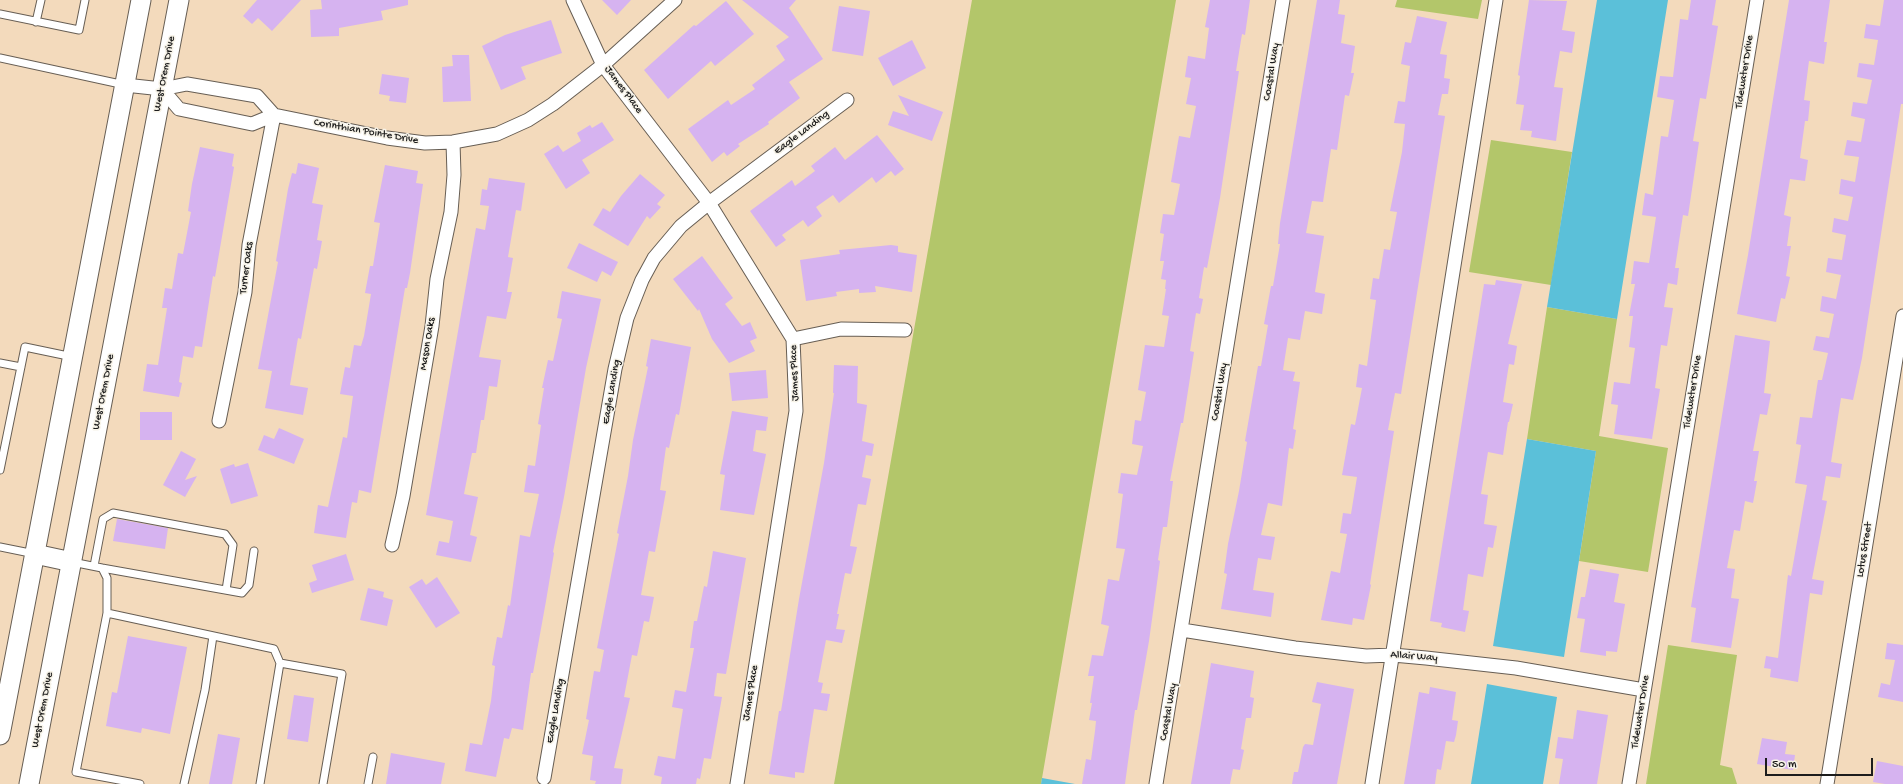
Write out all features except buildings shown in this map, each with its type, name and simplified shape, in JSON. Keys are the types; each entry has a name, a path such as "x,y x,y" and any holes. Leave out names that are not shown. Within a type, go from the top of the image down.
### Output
{"main road":[{"path":"0,735 141,0"},
{"name":"West Orem Drive","path":"29,784 179,0"},
{"path":"35,554 72,562"}],"street":[{"name":"James Place","path":"573,0 603,65 709,203 793,339 796,411 737,784"},
{"name":"Corinthian Pointe Drive","path":"274,115 387,138 425,143 453,142 497,134 528,120 553,104 603,65 675,0"},
{"name":"Coastal Way","path":"1156,784 1283,0"},
{"path":"1372,784 1496,0"},
{"name":"Tidewater Drive","path":"1629,784 1757,0"},
{"path":"125,84 162,89 187,84 257,96 274,115 252,124 179,109 162,89"},
{"name":"Eagle Landing","path":"544,778 616,369 627,318 642,280 654,258 681,226 709,203 847,100"},
{"name":"Turner Oaks","path":"219,421 245,292 249,245 274,115"},
{"name":"Mason Oaks","path":"392,545 403,496 432,326 437,279 451,212 454,175 453,142"},
{"name":"Lotus Street","path":"1827,784 1903,316"},
{"path":"793,339 841,329 905,330"},
{"name":"Allair Way","path":"1182,630 1295,648 1366,656 1393,655 1516,668 1644,690"}],"lane":[{"path":"36,22 41,0"},
{"path":"0,14 79,30 85,0"},
{"path":"0,58 125,84"},
{"path":"0,470 25,347 73,357"},
{"path":"0,363 21,367"},
{"path":"94,566 103,519 113,513 225,534 233,545 226,590"},
{"path":"0,547 35,554"},
{"path":"72,562 242,593 248,585 254,551"},
{"path":"102,568 107,578 107,613 76,772 140,784"},
{"path":"107,613 274,649 280,664 260,784"},
{"path":"184,784 205,690 213,636"},
{"path":"280,664 342,674 323,784"},
{"path":"368,784 373,757"}],"green space":[{"path":"972,0 1176,0 1041,784 834,784"},
{"path":"1397,0 1482,0 1478,19 1395,7"},
{"path":"1491,140 1572,152 1551,285 1469,272"},
{"path":"1547,307 1617,319 1599,436 1668,448 1648,572 1579,561 1596,451 1527,439"},
{"path":"1668,645 1737,655 1720,765 1732,768 1737,784 1646,784"}],"water":[{"path":"1597,0 1668,0 1617,319 1547,307"},
{"path":"1527,439 1596,451 1564,657 1493,646"},
{"path":"1487,684 1557,697 1543,784 1471,784"},
{"path":"1042,778 1075,784 1041,784"}]}
